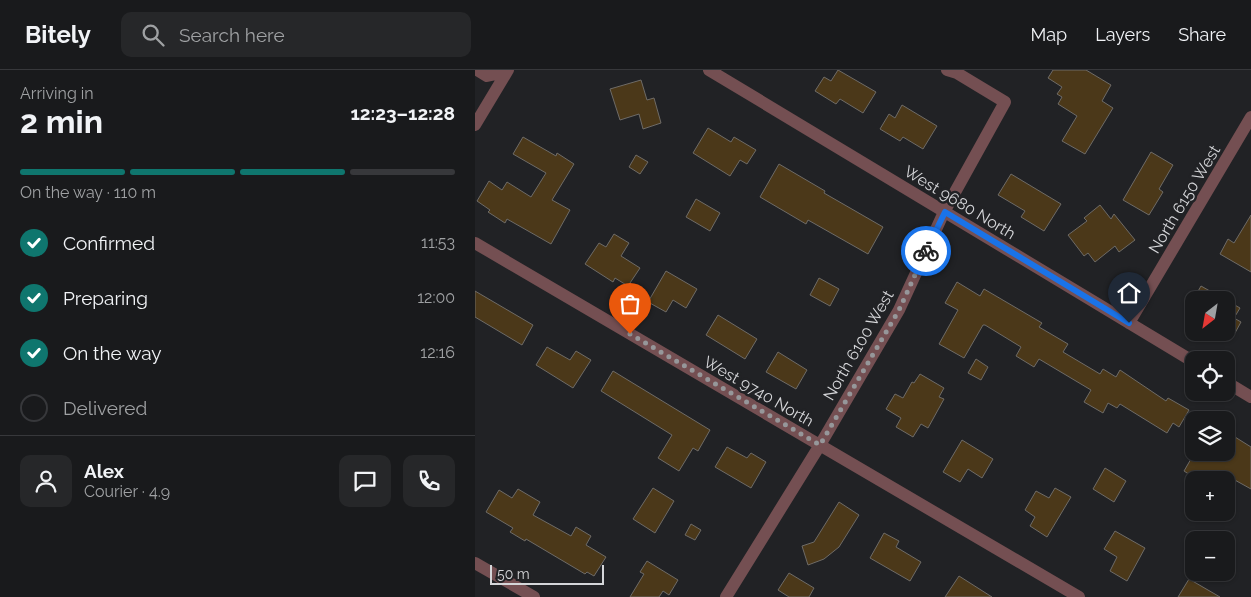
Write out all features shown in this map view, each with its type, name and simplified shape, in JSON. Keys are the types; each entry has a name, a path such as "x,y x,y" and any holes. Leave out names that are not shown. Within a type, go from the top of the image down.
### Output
{"street":[{"path":"477,70 487,76 506,71"},
{"name":"West 9680 North","path":"709,70 1185,357"},
{"path":"475,125 506,71"},
{"name":"North 6100 West","path":"726,597 820,445 899,310 945,212 1005,102 954,71"},
{"name":"North 6150 West","path":"1129,323 1251,117"},
{"name":"West 9740 North","path":"475,243 1079,597"},
{"path":"1235,387 1251,397"},
{"path":"475,563 534,597"}],"building":[{"path":"838,70 876,92 863,113 840,99 836,104 815,91 824,77 831,81"},
{"path":"1053,70 1086,70 1111,85 1102,101 1113,108 1085,154 1062,141 1077,116 1058,104 1062,97 1057,94 1062,87 1048,78"},
{"path":"641,80 647,100 654,98 661,123 643,129 639,114 620,120 610,89"},
{"path":"902,105 937,126 923,149 903,137 900,141 880,129 889,114 895,118"},
{"path":"708,128 731,142 734,137 756,150 747,164 740,160 730,176 693,153"},
{"path":"523,137 556,156 557,153 574,164 552,200 570,210 551,244 507,219 505,223 488,212 490,210 477,201 489,181 502,190 507,182 531,197 546,173 513,154"},
{"path":"1151,152 1173,165 1159,189 1163,192 1149,215 1123,200"},
{"path":"636,155 648,162 640,174 629,167"},
{"path":"779,164 883,227 868,254 808,220 806,224 760,197"},
{"path":"1011,174 1061,204 1044,231 1021,217 1025,211 998,195"},
{"path":"696,199 720,213 710,231 686,217"},
{"path":"1100,205 1111,219 1114,214 1135,240 1119,252 1115,246 1095,262 1088,253 1084,256 1068,235 1087,221 1084,218"},
{"path":"1251,215 1251,272 1220,254 1228,239 1234,243"},
{"path":"614,234 629,243 621,256 640,268 628,286 615,278 613,282 585,264 599,243 606,247"},
{"path":"666,271 697,289 686,308 673,300 666,312 648,302"},
{"path":"819,278 839,289 830,306 810,295"},
{"path":"957,282 980,296 984,289 1042,323 1039,327 1068,344 1063,352 1100,374 1103,369 1116,377 1120,370 1166,401 1168,398 1189,410 1185,411 1185,417 1179,427 1173,423 1167,433 1120,404 1117,408 1108,403 1103,413 1084,402 1091,390 1039,359 1034,367 1016,356 1021,347 985,325 983,325 964,358 939,344 958,310 945,303"},
{"path":"1201,286 1210,291 1198,291"},
{"path":"475,291 533,325 522,345 475,317"},
{"path":"1235,305 1240,308 1235,316"},
{"path":"718,315 757,339 745,359 706,335"},
{"path":"1235,319 1241,322 1235,333"},
{"path":"547,347 570,360 576,351 591,360 573,388 536,365"},
{"path":"778,352 807,370 796,389 766,372"},
{"path":"976,359 988,367 981,380 968,373"},
{"path":"613,371 710,430 698,451 693,448 679,471 658,458 672,435 601,391"},
{"path":"920,374 944,388 939,397 944,399 928,428 921,424 913,437 896,427 901,418 886,409 895,394 903,398 912,382 914,383"},
{"path":"1235,437 1251,447 1251,489 1235,480 1235,471 1184,471 1190,461 1235,461"},
{"path":"962,440 993,459 982,478 968,469 960,482 943,472"},
{"path":"727,447 747,458 751,453 766,462 751,488 715,467"},
{"path":"1105,468 1126,481 1114,502 1093,489"},
{"path":"653,488 674,501 655,533 633,519"},
{"path":"1055,488 1071,497 1047,537 1030,526 1035,517 1025,510 1036,491 1049,498"},
{"path":"518,489 540,502 533,515 571,536 576,527 591,536 586,545 606,557 594,576 587,572 585,574 526,539 525,541 510,532 513,528 486,512 499,490 512,498"},
{"path":"839,502 859,515 839,547 824,559 808,565 802,546 814,542"},
{"path":"691,524 701,530 695,540 685,535"},
{"path":"1115,531 1145,548 1127,581 1110,571 1117,557 1104,549"},
{"path":"884,533 899,541 896,547 921,562 910,581 870,558"},
{"path":"647,561 678,580 669,595 663,591 659,597 630,597 644,574 640,572"},
{"path":"789,573 814,588 809,597 789,597 778,590"},
{"path":"959,576 992,597 945,597"},
{"path":"1188,581 1192,581 1220,597 1178,597"}],"way so far":[{"path":"630,334 820,445 899,310 926,251"}],"route":[{"path":"926,251 945,212 1129,323"}]}
